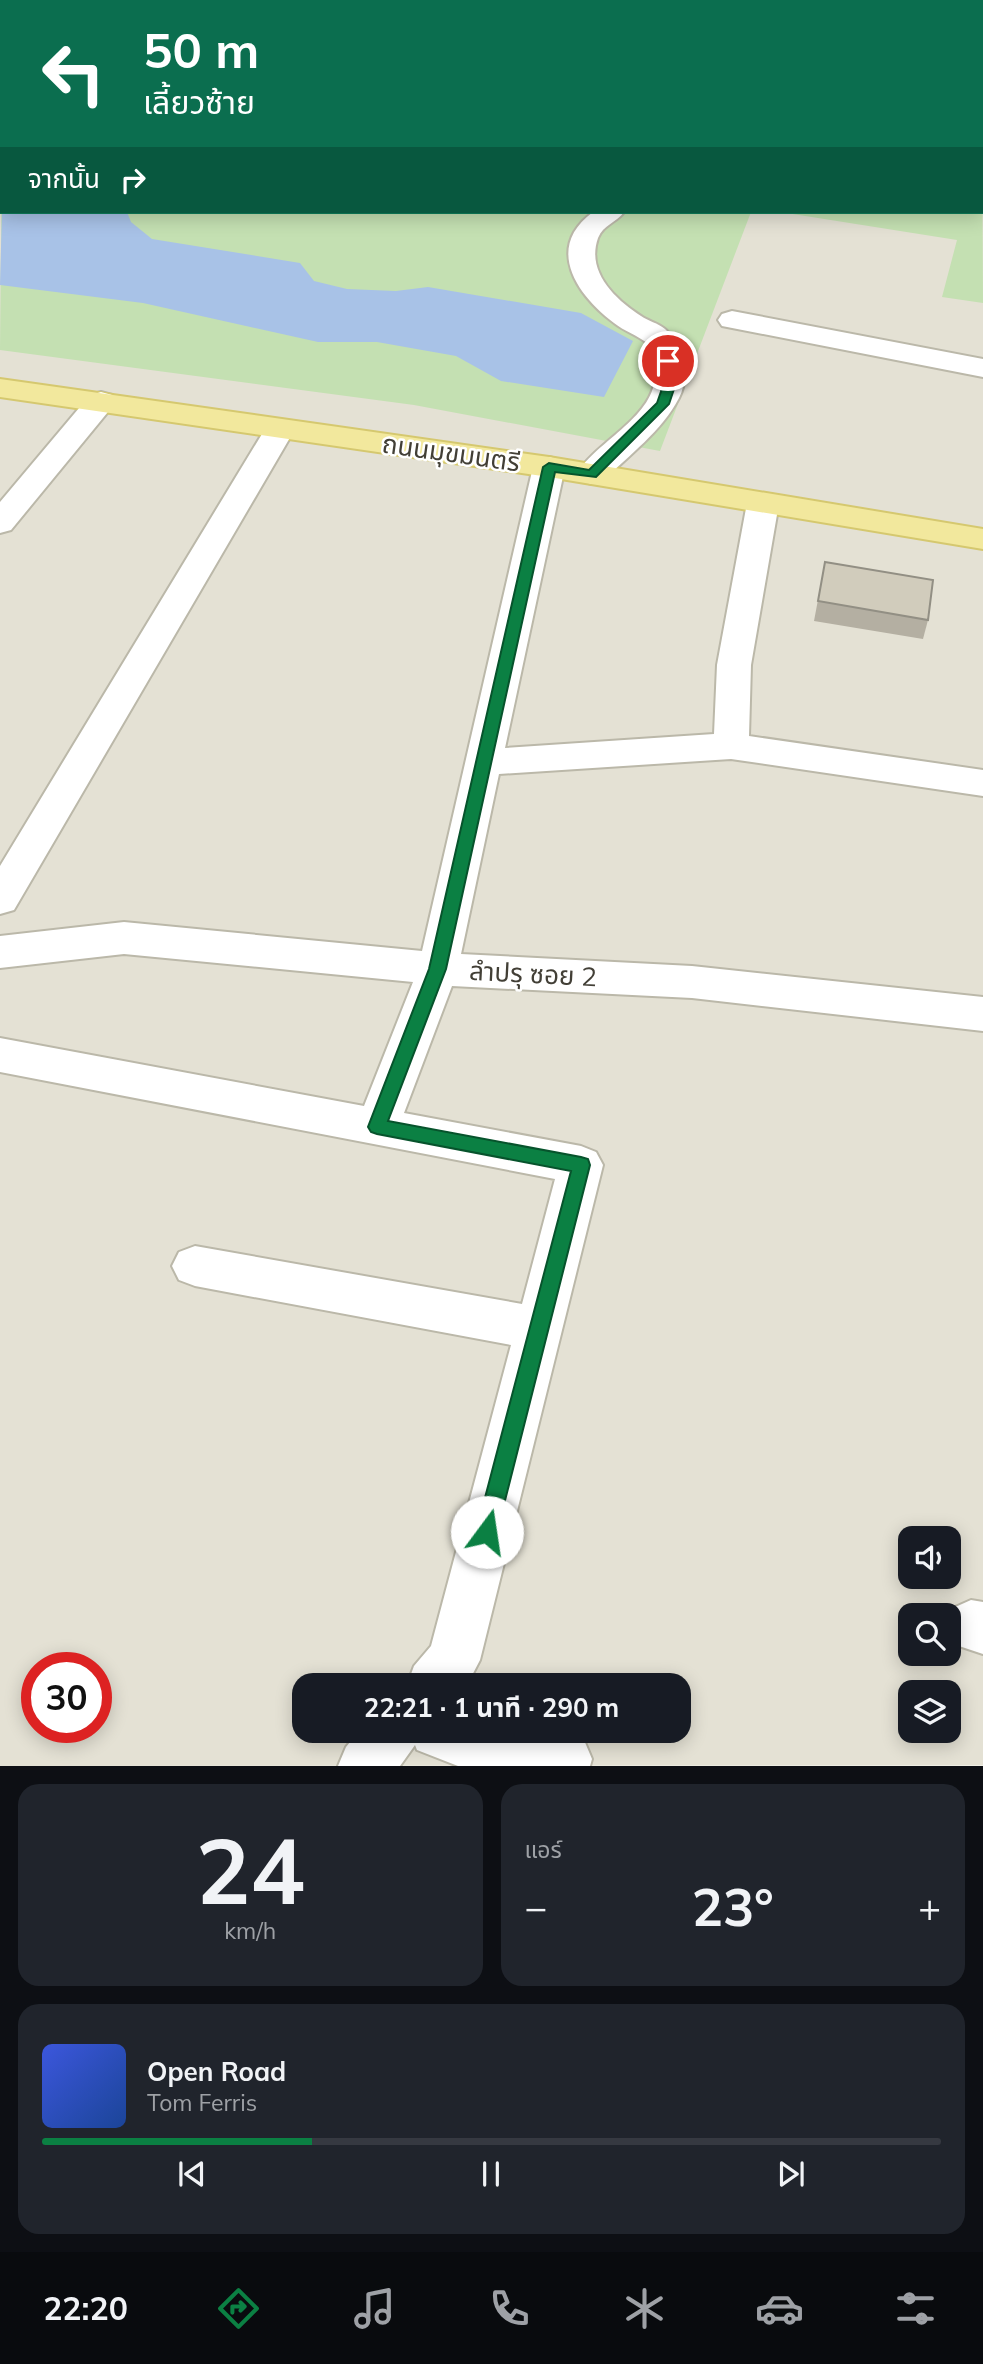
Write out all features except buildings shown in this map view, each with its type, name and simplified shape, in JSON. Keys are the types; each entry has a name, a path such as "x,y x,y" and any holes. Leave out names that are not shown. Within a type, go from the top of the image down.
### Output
{"main road":[{"name":"ถนนมุขมนตรี","path":"0,388 549,467 983,539"}],"street":[{"path":"592,474 662,404 670,383 668,361 659,338 632,323 609,303 589,283 581,265 583,241 594,222 608,214"},
{"path":"732,320 983,368"},
{"path":"0,489 89,399"},
{"path":"0,523 89,399"},
{"path":"0,899 280,429"},
{"path":"377,1127 438,969 549,467"},
{"path":"732,746 734,665 763,503"},
{"path":"484,762 732,746 983,783"},
{"name":"ลำปรุ ซอย 2","path":"0,952 124,939 438,969 692,982 983,1014"},
{"path":"0,1055 581,1165 454,1660 443,1673"},
{"path":"195,1266 539,1329"},
{"path":"365,1766 384,1743"},
{"path":"470,1743 565,1759 563,1766"}],"shaded area":[{"path":"0,214 983,214 983,1765 0,1766"}],"green space":[{"path":"1,214 750,214 660,451 414,405 0,350"},
{"path":"793,214 983,214 983,303 942,297 957,240"}],"water":[{"path":"2,214 128,214 131,222 152,239 300,263 314,281 347,289 396,291 428,287 581,313 633,341 604,397 501,381 456,356 377,342 318,342 143,303 0,285"}],"route":[{"path":"487,1532 581,1165 377,1127 438,969 549,467 592,474 662,404 670,383 668,361"}]}
